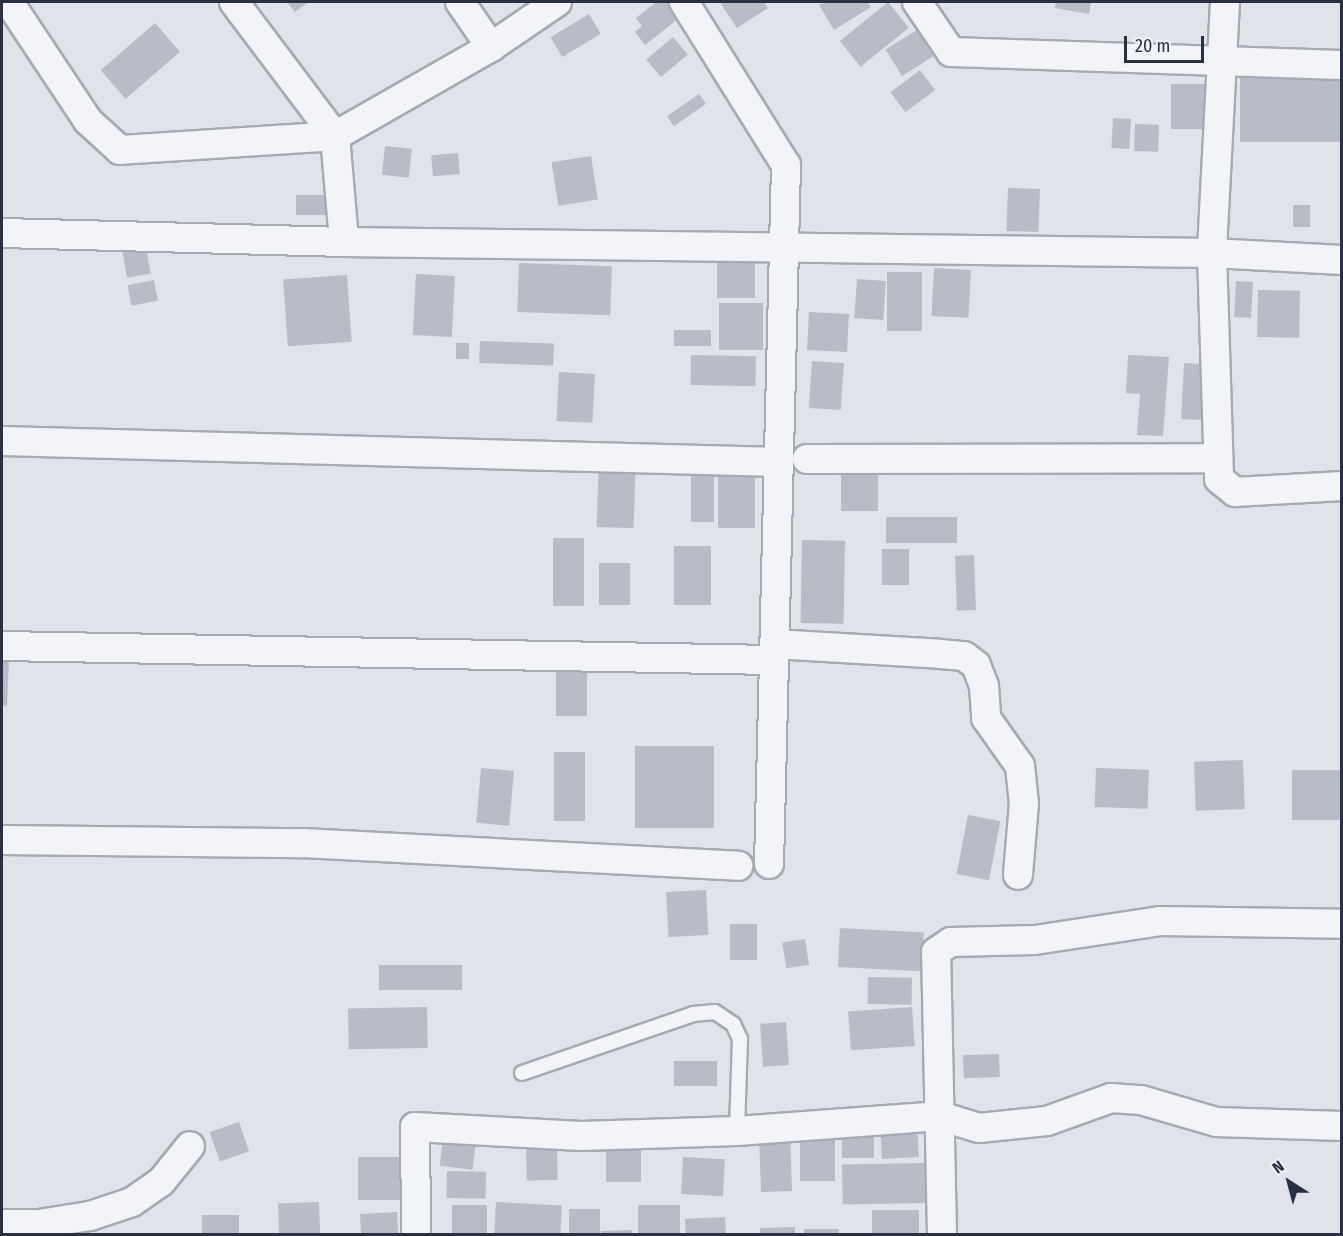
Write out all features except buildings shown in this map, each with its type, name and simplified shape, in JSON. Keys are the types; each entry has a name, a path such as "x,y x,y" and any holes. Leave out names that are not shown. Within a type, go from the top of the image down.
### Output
{"street":[{"path":"9,2 88,121 120,150 335,136 490,47 557,2"},
{"path":"234,2 335,136 344,242"},
{"path":"460,2 490,47"},
{"path":"684,2 786,165 769,864"},
{"path":"917,2 951,52 1221,58 1341,64"},
{"path":"1225,2 1212,253 1216,458 1219,479 1235,492 1341,486"},
{"path":"2,233 344,242 1212,253 1341,260"},
{"path":"2,441 779,462"},
{"path":"807,459 1216,458"},
{"path":"2,646 773,652 940,654 964,657 976,664 984,686 986,718 1020,766 1024,803 1018,875"},
{"path":"2,840 303,843 738,866"},
{"path":"942,1234 934,964 936,952 951,942 1035,940 1160,921 1341,924"},
{"path":"416,1234 415,1127 581,1136 737,1131 940,1116 979,1128 1029,1123 1111,1098 1141,1100 1216,1122 1341,1126"},
{"path":"2,1224 39,1224 90,1216 132,1202 161,1182 190,1146"}],"lane":[{"path":"522,1073 693,1014 715,1012 733,1024 740,1039 737,1131"}]}
